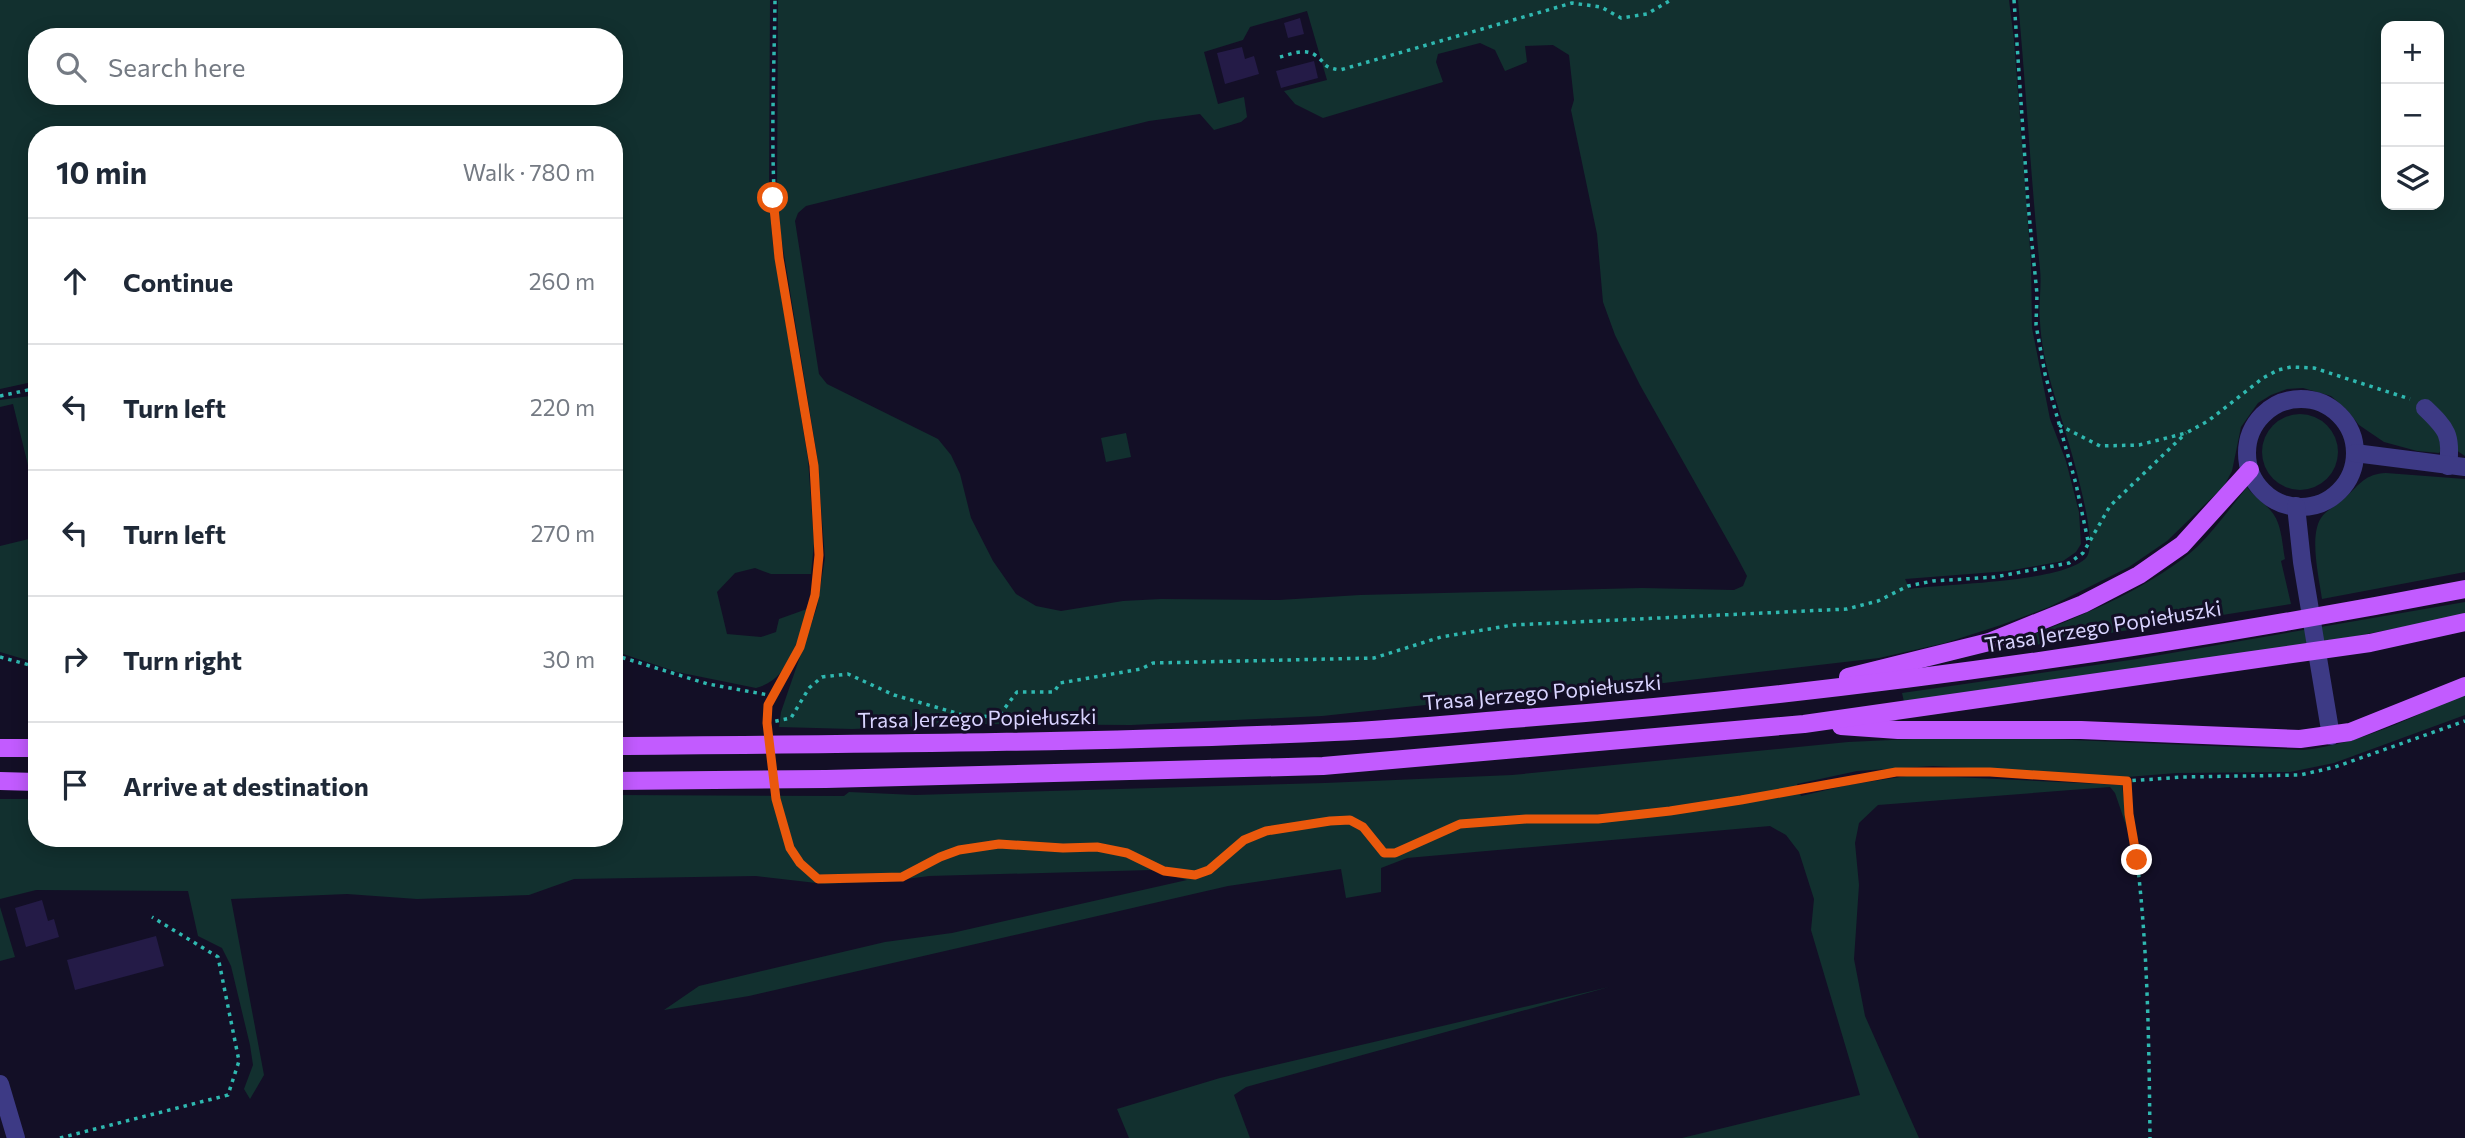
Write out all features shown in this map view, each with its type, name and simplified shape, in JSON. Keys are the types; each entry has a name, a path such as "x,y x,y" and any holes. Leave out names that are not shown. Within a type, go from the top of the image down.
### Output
{"main road":[{"path":"1773,696 1989,642 2082,604 2139,575 2182,545 2250,470"},
{"name":"Trasa Jerzego Popiełuszki","path":"623,746 1029,741 1337,732 1640,709 1773,696 1973,671 2360,609 2465,589"},
{"path":"623,781 826,779 1323,766 1804,724 2370,643 2465,622"},
{"path":"1804,724 1898,730 2081,730 2300,739 2350,732 2465,686"},
{"path":"0,748 28,748"},
{"path":"0,781 28,782"}],"street":[{"path":"2290,400 2316,401 2338,414 2347,424 2355,453 2348,479 2338,491 2319,503 2296,506 2272,499 2255,482 2250,470 2247,444 2257,421 2277,404 2290,400"},
{"path":"2355,453 2456,466 2446,430 2426,408"},
{"path":"2296,506 2302,562 2331,736"},
{"path":"0,1084 16,1138"}],"path":[{"path":"768,736 768,705 800,647 815,595 819,555 814,466 779,258 773,198 775,0"},
{"path":"1280,57 1301,51 1314,54 1328,68 1340,70 1572,3 1601,7 1621,18 1647,14 1671,0"},
{"path":"2014,0 2036,283 2036,325 2045,374 2082,506 2088,543"},
{"path":"2059,425 2100,446 2139,445 2186,433 2208,421 2263,377 2291,367 2315,368 2403,395 2426,408"},
{"path":"0,396 28,390"},
{"path":"767,723 790,718 809,688 822,677 848,674 894,695 963,716 998,717 1017,692 1054,692 1060,683 1141,669 1153,663 1374,658 1441,637 1513,625 1847,609 1878,600 1908,586 1933,581 1995,577 2069,563 2083,554 2110,506 2186,433"},
{"path":"0,657 28,665"},
{"path":"623,658 708,684 774,696"},
{"path":"774,787 790,848 800,863 818,879 902,877 959,850 999,844 1097,847 1127,853 1164,871 1195,875 1209,870 1244,840 1266,831 1306,824 1350,820 1363,827 1384,853 1395,853 1460,824 1526,819 1598,819 1670,811 1896,772 1990,772 2127,781 2183,776 2300,775 2335,767 2465,721"},
{"path":"2127,781 2142,930 2149,1056 2150,1138"},
{"path":"60,1138 228,1095 239,1061 218,957 152,917"}],"green space":[{"path":"0,0 770,0 769,200 773,245 808,459 814,543 811,574 771,574 755,568 735,573 717,592 727,634 761,637 776,632 779,619 807,609 791,656 785,667 768,683 756,688 677,672 623,654 623,126 28,126 28,383 0,389"},
{"path":"778,0 2009,0 2031,262 2032,328 2050,419 2066,461 2079,512 2081,544 2076,552 2063,561 2008,571 1905,579 1910,589 2003,581 2053,573 2073,566 2086,558 2090,547 2084,501 2050,380 2041,336 2040,276 2018,0 2465,0 2465,456 2456,450 2441,431 2443,448 2439,453 2417,451 2384,442 2359,425 2331,396 2303,388 2287,389 2258,403 2241,427 2232,471 2224,486 2167,541 2129,567 2049,607 2001,625 1945,643 1879,658 1655,684 1322,716 1131,725 973,724 852,729 779,727 781,712 817,607 825,558 817,456 777,199","holes":["1307,11 1327,80 1284,91 1295,104 1323,118 1443,82 1436,62 1438,54 1480,43 1495,50 1505,71 1527,62 1525,46 1553,45 1569,55 1574,100 1571,110 1597,234 1603,302 1615,335 1640,385 1747,576 1743,586 1734,590 1642,588 1360,595 1279,600 1161,599 1123,601 1061,611 1036,606 1016,594 993,561 971,518 960,474 951,455 938,439 827,384 819,374 795,221 798,213 806,206 1149,121 1200,114 1214,130 1241,122 1247,117 1244,97 1218,104 1204,52 1243,40 1250,27"]},
{"path":"28,396 28,465 13,404 0,407 0,400"},
{"path":"2300,414 2314,417 2327,425 2335,438 2338,452 2335,466 2327,479 2314,487 2300,490 2286,487 2273,479 2265,466 2262,452 2265,438 2273,425 2286,417"},
{"path":"1126,433 1131,457 1106,462 1101,438"},
{"path":"2386,473 2465,479 2465,572 2322,599 2315,546 2317,526 2321,518 2363,480"},
{"path":"2247,487 2277,521 2285,559 2281,561 2291,604 2022,647 2021,639 2114,600 2180,561 2205,539"},
{"path":"28,539 28,660 0,652 0,546"},
{"path":"2465,602 2465,615 2351,637 1905,706 1902,693 2137,659"},
{"path":"2465,693 2465,715 2334,763 2290,772 2177,773 2127,777 1933,766 1857,771 1797,784 1801,796 1848,785 1913,775 2122,785 2128,831 2115,793 2110,787 1878,805 1859,823 1855,843 1859,885 1854,959 1865,1016 1919,1138 1682,1138 1860,1095 1811,930 1814,899 1799,852 1786,835 1770,826 1407,858 1381,868 1381,892 1346,898 1341,869 1228,886 749,996 664,1010 699,986 885,942 952,933 1187,880 1151,870 929,876 825,884 756,876 574,879 529,895 417,899 347,894 231,899 264,1075 250,1099 244,1089 253,1065 231,966 222,948 198,936 188,891 36,890 0,899 0,799 28,799 28,847 623,847 623,795 844,796 849,792 915,795 1512,775 1848,742 1913,739 2005,737 2303,750 2366,736"},
{"path":"0,907 15,957 0,961"},
{"path":"1609,987 1246,1087 1234,1095 1250,1138 1129,1138 1117,1109 1220,1078"}],"building":[{"path":"1300,18 1304,34 1288,38 1284,23"},
{"path":"1242,47 1245,59 1254,56 1259,74 1225,84 1217,53"},
{"path":"1314,61 1318,78 1281,88 1276,71"},
{"path":"42,900 48,921 54,919 59,937 26,947 15,908"},
{"path":"156,936 164,966 75,990 67,960"}],"route":[{"path":"773,198 779,258 814,466 819,555 811,614 800,647 768,705 767,723 776,799 790,848 800,863 818,879 902,877 959,850 999,844 1027,847 1097,847 1127,853 1164,871 1195,875 1209,870 1244,840 1266,831 1295,826 1350,820 1363,827 1384,853 1395,853 1460,824 1526,819 1598,819 1670,811 1896,772 1990,772 2127,781 2129,814 2137,860"}]}
